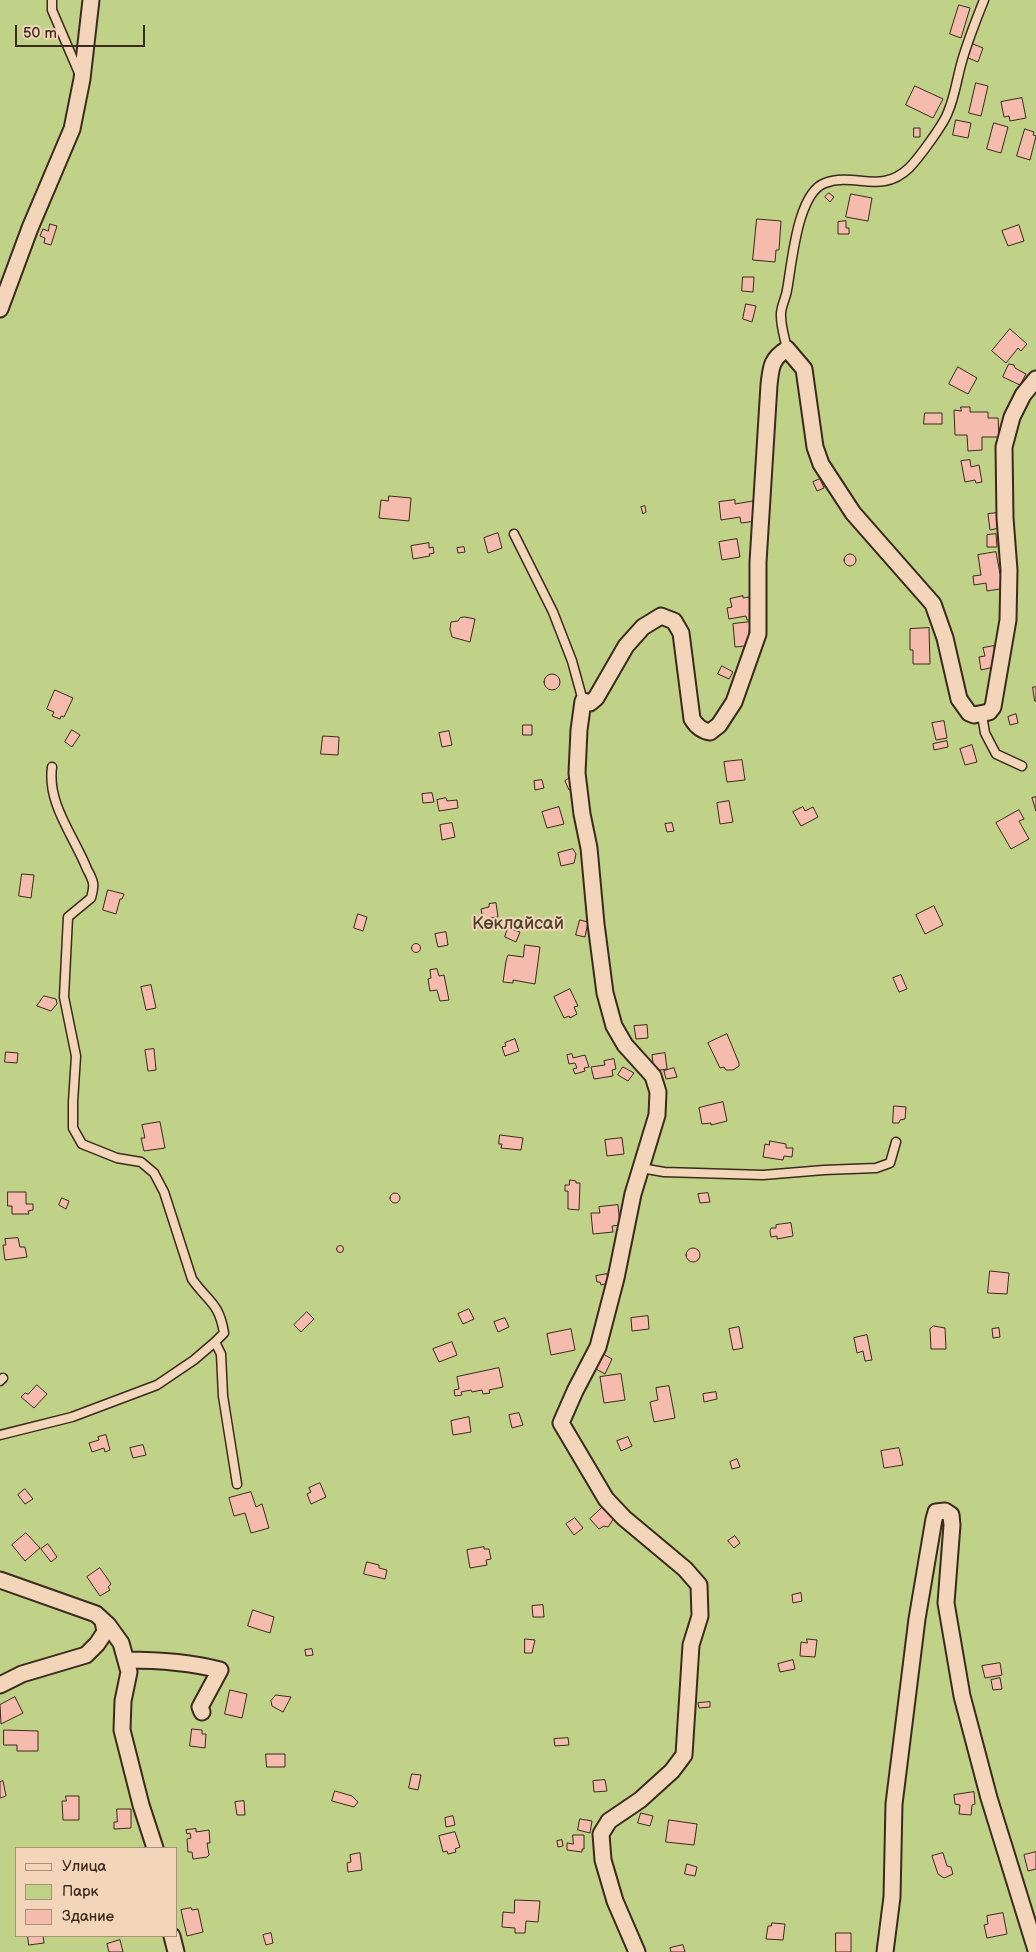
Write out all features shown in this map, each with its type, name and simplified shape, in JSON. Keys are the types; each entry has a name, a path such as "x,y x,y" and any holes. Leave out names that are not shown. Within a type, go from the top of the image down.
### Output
{"street":[{"path":"0,309 30,228 72,129 82,78 91,0"},
{"path":"637,1952 615,1901 603,1860 601,1834 609,1821 640,1800 672,1771 684,1755 691,1645 700,1616 698,1585 685,1569 624,1518 606,1499 561,1423 575,1391 598,1348 616,1278 633,1194 657,1115 658,1092 653,1076 625,1045 614,1026 605,993 589,848 582,814 577,773 579,730 583,701 590,703 596,698 626,646 643,627 661,616 674,621 681,633 692,719 695,725 704,731 710,732 719,725 734,702 758,634 758,562 769,385 771,369 776,355 787,350 804,369 815,447 822,464 853,513 933,604 945,638 960,700 969,713 982,715 989,712 993,707 1008,620 1009,570 1004,518 1004,447 1012,417 1023,395 1036,379"},
{"path":"885,1952 892,1897 894,1804 917,1619 934,1519 936,1512 945,1511 951,1515 952,1525 946,1602 962,1696 989,1798 1036,1950"},
{"path":"0,1580 96,1614 120,1643 129,1672 123,1702 122,1730 141,1805 156,1847"},
{"path":"0,1685 29,1671 86,1655 97,1644 104,1632 103,1621"},
{"path":"126,1660 200,1664 220,1670 200,1707 202,1712"},
{"path":"172,1937 176,1952"}],"lane":[{"path":"52,0 52,10 82,78"},
{"path":"787,350 780,314 787,292 799,229 806,204 812,193 824,183 845,179 874,183 886,181 908,168 948,114 962,61 984,0"},
{"path":"514,534 553,612 572,662 583,701"},
{"path":"982,715 985,733 996,754 1022,766"},
{"path":"0,1435 72,1417 157,1385 194,1360 224,1333 221,1316 211,1300 199,1290 192,1279 164,1192 154,1173 141,1162 117,1158 82,1144 73,1128 76,1056 64,997 68,917 91,898 93,884 84,859 64,823 56,802 51,777 52,767"},
{"path":"641,1168 664,1172 763,1175 876,1168 890,1163 896,1142"},
{"path":"215,1342 221,1354 223,1396 237,1484"}],"green space":[{"name":"Көклайсай","path":"0,0 1036,0 1036,1952 0,1952"}],"building":[{"path":"959,5 970,8 961,38 950,34"},
{"path":"973,44 983,48 978,62 966,57"},
{"path":"976,83 988,86 981,116 969,113"},
{"path":"915,86 943,99 933,118 906,105"},
{"path":"1022,98 1026,118 1010,121 1009,116 1004,117 1001,102"},
{"path":"956,120 971,123 968,138 953,135"},
{"path":"994,123 1008,127 1001,153 987,149"},
{"path":"914,128 920,128 920,137 914,137"},
{"path":"1025,129 1034,132 1033,135 1036,136 1030,160 1017,156"},
{"path":"829,193 834,197 830,202 825,197"},
{"path":"851,194 872,198 868,221 846,217"},
{"path":"757,219 781,221 779,250 776,250 775,262 753,260"},
{"path":"846,221 846,228 849,228 849,234 838,234 838,222"},
{"path":"50,224 57,226 51,245 44,243 45,238 40,236 43,229 48,231"},
{"path":"1019,225 1024,241 1008,246 1002,231"},
{"path":"743,277 754,277 753,292 742,291"},
{"path":"746,304 756,306 752,322 743,319"},
{"path":"1010,329 1027,344 1021,351 1018,348 1006,363 992,351"},
{"path":"1009,364 1014,365 1015,368 1026,374 1020,385 1003,377"},
{"path":"958,367 977,378 968,394 949,384"},
{"path":"961,407 970,407 970,412 988,412 988,418 998,418 999,437 982,437 982,450 968,451 967,435 955,435 954,410 961,411"},
{"path":"925,413 942,413 942,424 924,424"},
{"path":"970,460 971,467 979,465 982,482 976,483 975,480 965,482 961,461"},
{"path":"820,479 824,488 817,491 813,482"},
{"path":"389,496 411,498 409,521 379,518 381,500 388,501"},
{"path":"735,500 735,504 753,501 756,521 741,523 740,517 721,520 719,502"},
{"path":"645,506 646,512 643,514 641,507"},
{"path":"997,513 999,528 990,530 988,514"},
{"path":"498,533 502,548 488,553 484,538"},
{"path":"996,534 997,547 987,547 987,535"},
{"path":"737,539 740,557 722,560 719,542"},
{"path":"429,543 429,548 433,547 434,553 429,554 430,556 413,559 411,546"},
{"path":"464,547 465,552 458,553 457,548"},
{"path":"996,552 1000,574 1004,573 1006,588 987,591 986,583 974,585 973,576 981,575 978,555"},
{"path":"850,554 856,560 850,566 844,560"},
{"path":"743,596 743,598 749,597 753,619 747,620 746,616 729,619 727,608 732,607 730,599"},
{"path":"465,617 475,619 470,642 452,637 450,629 451,622"},
{"path":"750,622 748,644 735,647 733,624"},
{"path":"929,628 930,664 913,664 913,650 910,650 910,629"},
{"path":"994,646 995,659 992,660 994,667 981,670 979,657 985,656 983,648"},
{"path":"722,666 733,672 729,679 718,674"},
{"path":"549,674 555,674 560,679 558,688 549,690 544,685 544,679"},
{"path":"1033,687 1036,687 1036,701 1035,701"},
{"path":"55,690 73,698 64,717 61,716 60,719 52,716 54,712 47,709"},
{"path":"1016,714 1018,723 1010,725 1008,717"},
{"path":"944,721 947,738 936,740 932,723"},
{"path":"523,725 532,725 532,735 523,735"},
{"path":"72,730 80,735 72,747 65,742"},
{"path":"449,731 452,745 442,747 439,733"},
{"path":"323,736 339,737 338,755 321,754"},
{"path":"947,741 948,747 934,750 933,744"},
{"path":"972,745 977,762 965,765 960,749"},
{"path":"742,760 745,780 727,782 724,762"},
{"path":"570,778 574,788 569,790 565,781"},
{"path":"542,780 544,788 535,790 534,781"},
{"path":"432,793 434,802 423,803 422,794"},
{"path":"1036,797 1036,811 1032,798"},
{"path":"446,798 447,801 457,800 458,808 439,811 437,800"},
{"path":"729,801 733,822 720,824 717,803"},
{"path":"559,807 564,824 547,828 542,812"},
{"path":"803,807 805,811 813,807 818,817 801,826 793,812"},
{"path":"1019,810 1024,819 1019,821 1029,839 1011,849 996,823"},
{"path":"452,823 455,837 442,840 440,825"},
{"path":"672,823 674,831 667,832 665,824"},
{"path":"573,849 576,854 574,863 561,866 558,853"},
{"path":"22,874 34,875 31,898 19,896"},
{"path":"108,890 124,894 122,899 120,899 116,914 103,910"},
{"path":"496,903 498,917 483,919 481,909 489,907 489,904"},
{"path":"934,906 943,925 925,934 916,915"},
{"path":"358,914 367,917 363,931 354,928"},
{"path":"580,920 588,922 585,937 576,935"},
{"path":"508,928 520,932 516,942 505,937"},
{"path":"446,932 448,945 438,947 435,934"},
{"path":"416,944 420,948 416,952 412,948"},
{"path":"525,945 540,947 535,984 513,980 513,983 503,982 508,955 523,957"},
{"path":"437,969 439,976 444,975 449,1000 440,1001 437,990 430,991 428,979 431,978 430,970"},
{"path":"901,975 907,989 899,992 893,978"},
{"path":"151,985 156,1008 146,1010 141,987"},
{"path":"570,989 578,1006 574,1007 577,1014 570,1018 569,1016 564,1018 554,997"},
{"path":"44,996 56,999 57,1004 51,1011 37,1006"},
{"path":"647,1025 648,1038 636,1039 634,1026"},
{"path":"727,1034 739,1063 739,1066 733,1070 726,1070 724,1067 720,1068 708,1043"},
{"path":"515,1039 519,1051 505,1056 502,1047 506,1046 505,1043"},
{"path":"154,1049 156,1070 148,1071 145,1050"},
{"path":"6,1052 18,1053 17,1063 5,1062"},
{"path":"665,1053 667,1069 654,1071 652,1055"},
{"path":"572,1054 573,1058 585,1055 589,1067 584,1068 585,1071 575,1074 573,1069 577,1068 575,1063 569,1064 567,1055"},
{"path":"614,1059 616,1069 612,1070 613,1076 594,1079 591,1067 605,1065 604,1061"},
{"path":"623,1067 634,1073 628,1081 618,1075"},
{"path":"674,1068 677,1077 666,1079 664,1071"},
{"path":"723,1102 727,1121 711,1125 711,1123 702,1124 699,1108"},
{"path":"894,1106 906,1107 905,1119 900,1120 899,1123 893,1123"},
{"path":"160,1122 165,1148 144,1151 141,1138 145,1138 142,1125"},
{"path":"500,1135 523,1138 521,1150 501,1148 502,1144 499,1144"},
{"path":"622,1138 624,1154 607,1156 605,1140"},
{"path":"770,1141 786,1144 786,1148 793,1148 792,1157 784,1156 783,1160 763,1157 765,1144 769,1145"},
{"path":"570,1180 580,1183 579,1210 568,1209 568,1191 565,1191 565,1185 569,1185"},
{"path":"8,1192 26,1192 26,1204 33,1204 33,1210 28,1211 29,1214 12,1214 12,1206 8,1206"},
{"path":"393,1193 397,1193 400,1198 399,1202 393,1203 390,1200 390,1196"},
{"path":"708,1193 710,1202 700,1203 698,1194"},
{"path":"62,1198 69,1201 66,1209 59,1205"},
{"path":"618,1205 620,1225 612,1226 613,1232 593,1234 591,1213 600,1213 599,1207"},
{"path":"791,1223 793,1236 777,1239 777,1236 771,1237 771,1228 776,1228 776,1225"},
{"path":"18,1238 20,1247 25,1247 27,1257 5,1260 3,1245 6,1245 5,1239"},
{"path":"340,1245 344,1249 340,1253 336,1249"},
{"path":"690,1248 696,1248 700,1255 696,1262 690,1262 686,1258 686,1252"},
{"path":"990,1271 1009,1273 1007,1294 988,1293"},
{"path":"607,1274 608,1283 601,1285 600,1282 597,1282 596,1276"},
{"path":"469,1309 474,1319 463,1324 458,1314"},
{"path":"307,1312 314,1319 301,1332 294,1325"},
{"path":"648,1316 649,1329 632,1331 631,1318"},
{"path":"505,1318 509,1327 498,1332 494,1322"},
{"path":"934,1326 945,1328 946,1349 931,1349 930,1329"},
{"path":"739,1327 743,1348 733,1350 729,1329"},
{"path":"999,1328 1000,1337 993,1338 992,1329"},
{"path":"571,1329 575,1350 551,1355 547,1334"},
{"path":"867,1335 872,1360 865,1361 863,1351 857,1353 854,1338"},
{"path":"452,1342 457,1355 439,1362 433,1349"},
{"path":"603,1354 612,1359 605,1374 596,1369"},
{"path":"499,1368 503,1387 489,1390 490,1393 483,1394 482,1390 472,1392 471,1390 461,1392 462,1395 455,1396 454,1390 459,1389 457,1377"},
{"path":"621,1374 625,1400 604,1403 600,1377"},
{"path":"37,1385 47,1394 34,1408 21,1397 25,1393 28,1394"},
{"path":"669,1386 675,1418 654,1422 650,1402 658,1400 656,1388"},
{"path":"716,1392 717,1399 704,1402 703,1394"},
{"path":"519,1413 523,1425 512,1428 509,1415"},
{"path":"469,1417 471,1432 453,1435 451,1421"},
{"path":"106,1435 110,1450 105,1452 104,1448 92,1452 89,1443 99,1440 98,1437"},
{"path":"628,1437 632,1446 621,1451 617,1441"},
{"path":"143,1445 146,1455 133,1458 130,1448"},
{"path":"899,1448 903,1465 884,1468 881,1451"},
{"path":"737,1459 740,1467 732,1469 730,1462"},
{"path":"320,1483 326,1497 311,1504 307,1494 311,1492 309,1488"},
{"path":"25,1489 33,1499 25,1504 18,1495"},
{"path":"251,1492 256,1507 262,1504 269,1528 251,1533 245,1513 234,1516 229,1498"},
{"path":"604,1506 614,1518 608,1527 604,1526 599,1529 590,1519"},
{"path":"575,1518 583,1528 574,1535 566,1524"},
{"path":"26,1533 40,1548 25,1561 12,1545"},
{"path":"735,1536 740,1543 734,1548 728,1541"},
{"path":"48,1544 57,1557 51,1562 41,1549"},
{"path":"484,1547 484,1549 489,1549 491,1559 486,1560 487,1565 470,1568 467,1550"},
{"path":"367,1562 379,1565 379,1568 387,1570 385,1579 364,1574"},
{"path":"100,1568 111,1584 108,1587 110,1590 100,1596 87,1577"},
{"path":"801,1593 802,1601 793,1603 792,1595"},
{"path":"543,1605 544,1617 533,1617 532,1606"},
{"path":"253,1610 274,1617 270,1633 248,1626"},
{"path":"525,1639 535,1640 532,1653 525,1653"},
{"path":"807,1639 817,1640 815,1657 800,1656 801,1642 807,1643"},
{"path":"312,1649 313,1655 306,1656 305,1650"},
{"path":"793,1660 795,1669 780,1672 778,1664"},
{"path":"1000,1663 1002,1675 985,1678 982,1666"},
{"path":"1000,1678 1002,1689 993,1690 991,1680"},
{"path":"230,1690 247,1694 242,1718 225,1714"},
{"path":"276,1695 291,1697 283,1712 272,1706 271,1701"},
{"path":"15,1697 23,1713 1,1724 0,1705"},
{"path":"710,1702 710,1707 699,1708 698,1703"},
{"path":"192,1729 202,1730 202,1734 206,1734 205,1748 190,1746"},
{"path":"4,1730 38,1731 38,1751 17,1751 17,1745 4,1745"},
{"path":"568,1738 569,1745 555,1746 554,1739"},
{"path":"266,1754 285,1754 285,1767 267,1767"},
{"path":"412,1774 421,1775 418,1790 409,1788"},
{"path":"605,1780 607,1791 594,1792 593,1781"},
{"path":"3,1781 6,1796 0,1798 0,1782"},
{"path":"335,1791 352,1796 358,1802 354,1807 332,1801"},
{"path":"974,1792 975,1804 972,1805 971,1815 959,1814 960,1805 955,1804 954,1795"},
{"path":"66,1796 79,1796 79,1820 63,1820 62,1801 66,1801"},
{"path":"244,1801 245,1815 237,1815 235,1802"},
{"path":"117,1809 131,1809 131,1828 114,1829 114,1822 117,1822"},
{"path":"641,1813 653,1816 650,1826 638,1823"},
{"path":"453,1816 455,1825 446,1827 445,1818"},
{"path":"580,1819 592,1821 590,1833 578,1830"},
{"path":"669,1820 697,1824 694,1845 666,1842"},
{"path":"196,1829 196,1832 209,1830 210,1843 207,1843 209,1855 193,1859 192,1852 188,1852 187,1839 191,1838 190,1833 187,1834 186,1830"},
{"path":"455,1832 460,1847 455,1849 456,1852 448,1854 447,1851 443,1852 439,1836"},
{"path":"573,1835 584,1835 584,1849 582,1849 582,1852 567,1850 567,1843 573,1844"},
{"path":"562,1840 563,1846 558,1847 557,1841"},
{"path":"1036,1852 1036,1869 1028,1871 1024,1855"},
{"path":"360,1853 362,1870 348,1872 347,1863 351,1862 350,1855"},
{"path":"943,1853 947,1866 951,1867 953,1874 944,1878 938,1874 932,1856"},
{"path":"687,1864 697,1867 695,1876 685,1874"},
{"path":"515,1900 540,1901 538,1922 526,1921 525,1933 515,1933 515,1928 502,1927 503,1912 514,1913"},
{"path":"191,1908 192,1910 198,1909 203,1932 187,1936 181,1910"},
{"path":"1003,1913 1007,1934 987,1938 984,1925 988,1924 987,1916"},
{"path":"772,1923 785,1924 783,1940 766,1939 768,1926 771,1926"},
{"path":"271,1933 273,1943 266,1945 263,1935"},
{"path":"836,1933 851,1933 851,1952 836,1952"},
{"path":"28,1937 43,1937 44,1943 29,1945"},
{"path":"120,1940 123,1952 109,1952 107,1944"},
{"path":"683,1945 685,1952 671,1952 670,1948"}]}
